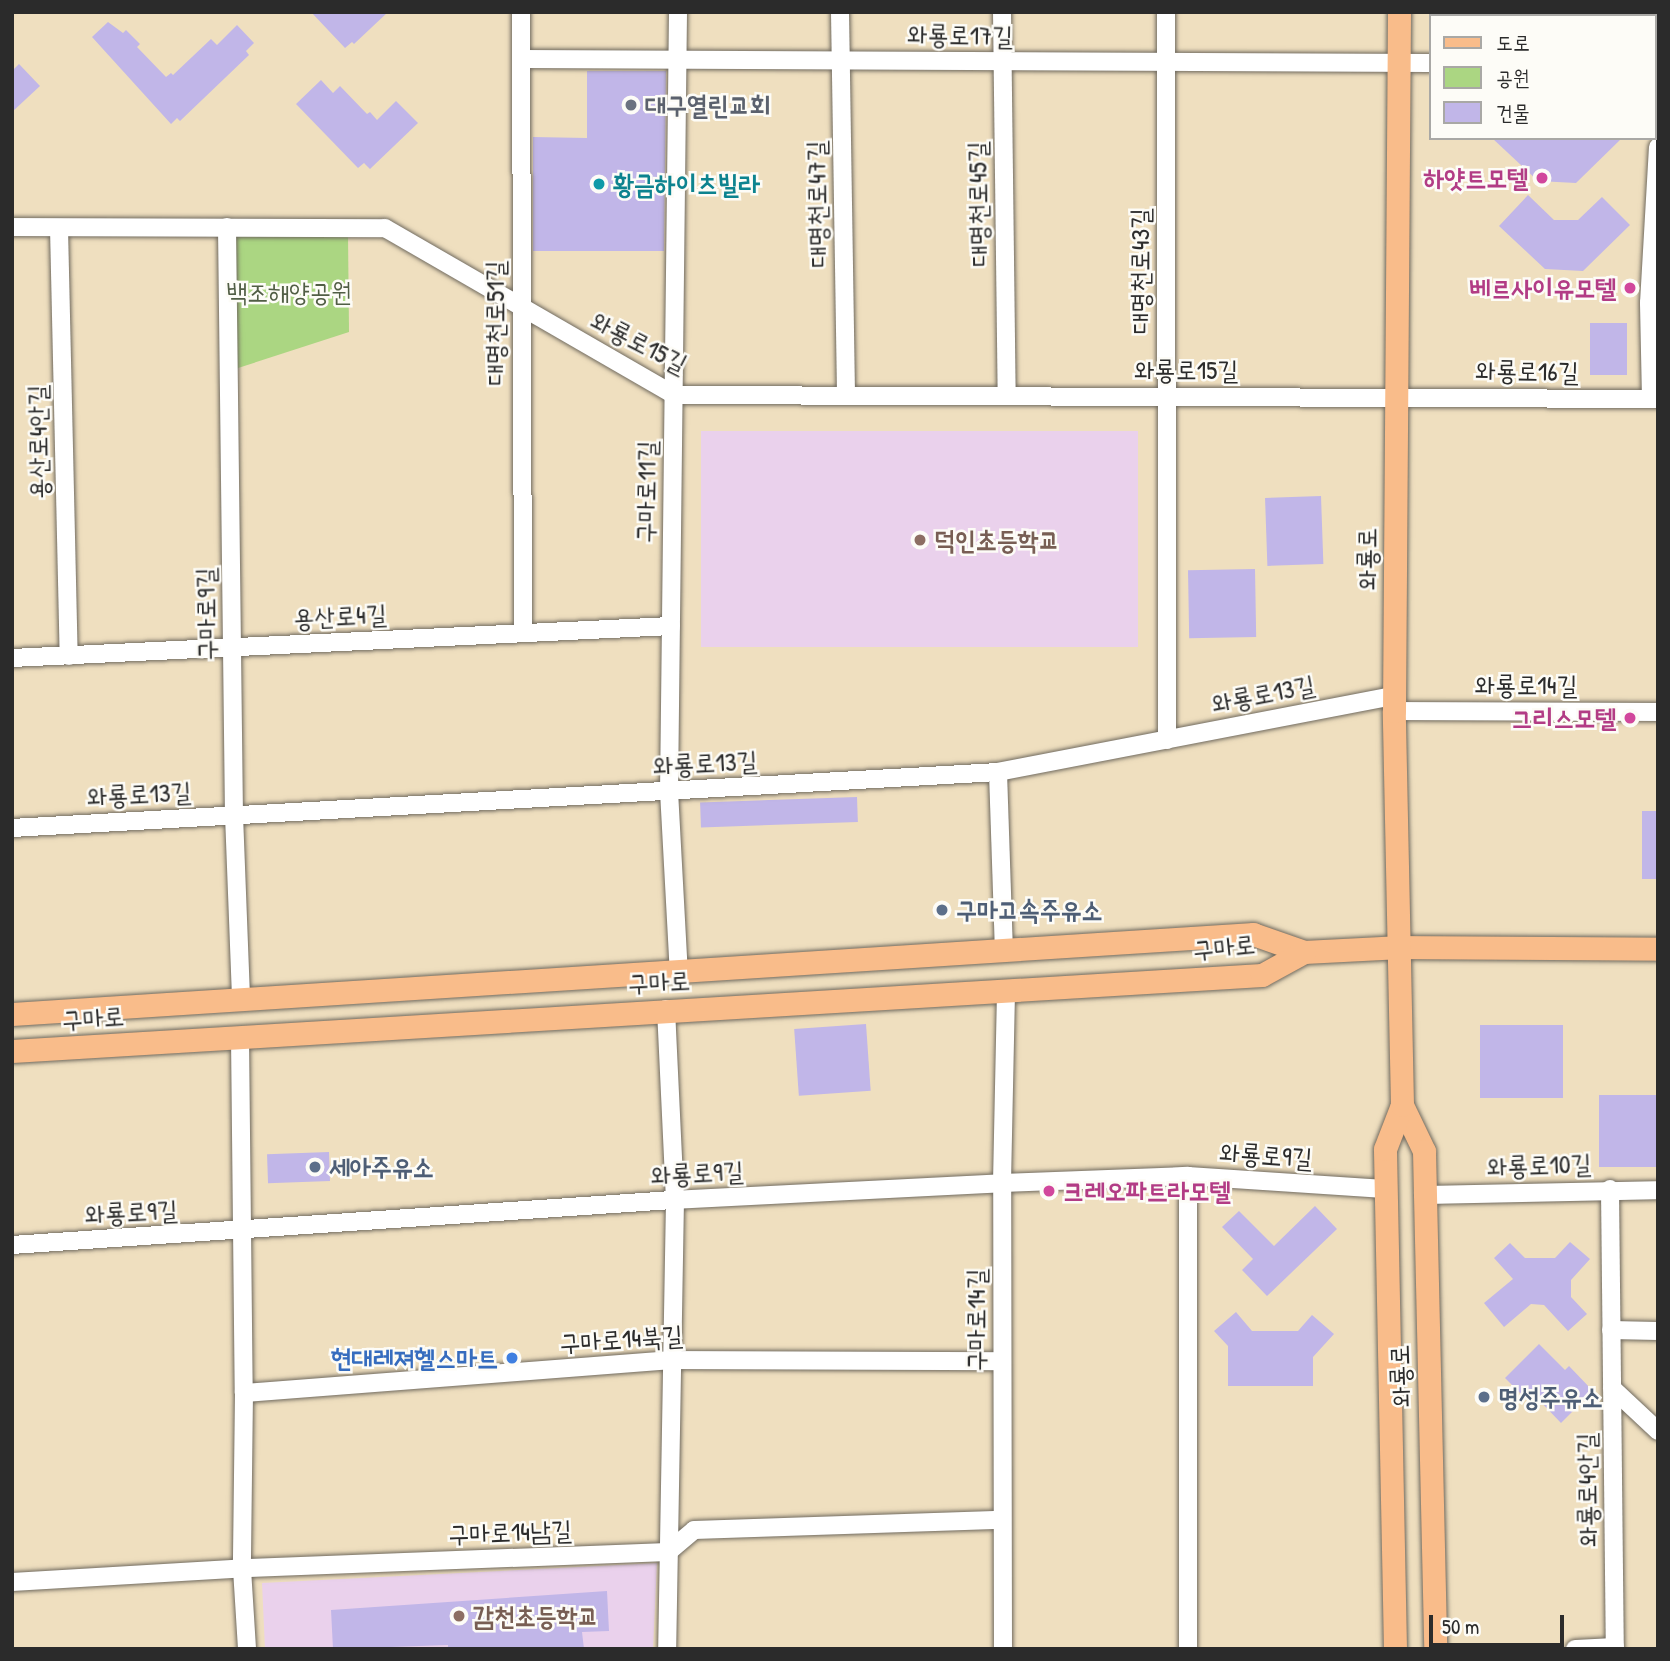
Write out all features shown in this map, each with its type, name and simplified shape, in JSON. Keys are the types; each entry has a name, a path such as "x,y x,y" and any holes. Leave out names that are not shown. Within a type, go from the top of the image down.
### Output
{"main road":[{"name":"와룡로","path":"1395,1649 1385,1149 1402,1105 1401,947 1394,703 1399,12"},
{"name":"구마로","path":"12,1014 1253,934 1304,952 1401,947 1658,949"},
{"name":"구마로","path":"12,1051 666,1009 1262,975 1304,952"},
{"name":"와룡로","path":"1402,1105 1424,1151 1435,1649"}],"street":[{"name":"대명천로51길","path":"521,12 523,634"},
{"name":"구마로11길","path":"678,12 670,791 678,973"},
{"name":"대명천로47길","path":"840,12 846,395"},
{"name":"대명천로45길","path":"1002,12 1007,395"},
{"name":"대명천로43길","path":"1166,12 1167,740"},
{"name":"와룡로17길","path":"521,59 1428,63"},
{"path":"1654,399 1648,303 1658,147"},
{"name":"와룡로15길","path":"12,227 385,228 674,395 1396,396"},
{"name":"구마로9길","path":"227,227 234,815 241,1001"},
{"name":"용산로4안길","path":"59,228 69,656"},
{"name":"와룡로16길","path":"1396,396 1654,399"},
{"name":"용산로4길","path":"12,658 671,626"},
{"name":"와룡로13길","path":"12,828 998,772 1167,740 1394,703"},
{"name":"와룡로14길","path":"1394,703 1658,712"},
{"path":"998,772 1003,951"},
{"name":"구마로14길","path":"1003,1649 1002,1183 1006,991"},
{"path":"666,1009 675,1200 667,1649"},
{"path":"240,1037 244,1393 242,1569 247,1649"},
{"path":"1188,1176 1188,1649"},
{"name":"와룡로9길","path":"12,1245 242,1232 675,1200 1002,1183 1188,1176 1385,1189"},
{"name":"와룡로4안길","path":"1610,1189 1615,1648"},
{"name":"와룡로10길","path":"1423,1195 1658,1190"},
{"path":"1611,1330 1658,1331"},
{"name":"구마로14북길","path":"244,1393 673,1360 1002,1361"},
{"path":"1612,1388 1658,1431"},
{"path":"668,1552 694,1530 1002,1520"},
{"name":"구마로14남길","path":"12,1581 668,1552"},
{"path":"1575,1649 1615,1648"}],"shaded area":[{"name":"덕인초등학교","path":"701,431 1138,431 1138,647 701,647"},
{"name":"감천초등학교","path":"657,1563 653,1649 265,1649 262,1583"}],"green space":[{"name":"백조해양공원","path":"232,233 348,234 349,332 235,369"}],"building":[{"path":"311,12 388,12 354,44 352,42 345,48"},
{"path":"108,22 123,33 126,30 140,44 137,47 166,77 171,73 173,75 211,39 217,45 237,25 254,43 246,51 249,55 180,121 177,118 171,124 92,37"},
{"path":"19,64 40,86 12,112 12,71"},
{"name":"황금하이츠빌라","path":"587,71 666,71 664,251 533,251 533,137 587,138"},
{"path":"321,80 333,93 340,86 367,114 370,112 377,120 396,101 418,123 370,169 364,163 358,168 296,104"},
{"path":"1494,140 1620,140 1576,183 1538,181"},
{"path":"1528,195 1554,220 1578,220 1602,197 1630,225 1583,271 1545,269 1499,226"},
{"path":"1590,323 1627,323 1627,375 1590,375"},
{"path":"1321,496 1323,564 1267,566 1265,498"},
{"path":"1255,569 1256,637 1189,638 1188,570"},
{"path":"857,797 858,822 701,827 700,802"},
{"path":"1642,811 1658,811 1658,879 1642,879"},
{"path":"866,1024 871,1091 799,1096 794,1029"},
{"path":"1480,1025 1563,1025 1563,1098 1480,1098"},
{"path":"1599,1095 1658,1095 1658,1167 1599,1167"},
{"path":"329,1152 330,1181 268,1183 267,1154"},
{"path":"1315,1206 1337,1229 1267,1296 1242,1270 1253,1259 1222,1227 1239,1211 1274,1246"},
{"path":"1570,1242 1590,1259 1571,1280 1571,1297 1587,1314 1568,1331 1544,1305 1531,1304 1504,1327 1484,1303 1513,1279 1494,1258 1510,1243 1525,1258 1555,1258"},
{"path":"1236,1312 1252,1331 1298,1331 1312,1315 1334,1334 1313,1357 1313,1386 1228,1386 1228,1346 1214,1331"},
{"path":"1539,1344 1565,1370 1569,1366 1593,1391 1561,1423 1538,1399 1532,1405 1505,1378"},
{"name":"감천초등학교","path":"607,1591 609,1631 582,1632 584,1649 448,1649 448,1645 333,1649 331,1610"}],"place":[{"name":"대구열린교회","path":"631,105"},
{"name":"하얏트모텔","path":"1542,178"},
{"name":"황금하이츠빌라","path":"599,184"},
{"name":"베르사이유모텔","path":"1630,288"},
{"name":"덕인초등학교","path":"920,540"},
{"name":"그리스모텔","path":"1630,718"},
{"name":"구마고속주유소","path":"942,910"},
{"name":"세아주유소","path":"315,1167"},
{"name":"크레오파트라모텔","path":"1049,1191"},
{"name":"현대레져헬스마트","path":"512,1358"},
{"name":"명성주유소","path":"1484,1397"},
{"name":"감천초등학교","path":"459,1616"}]}
